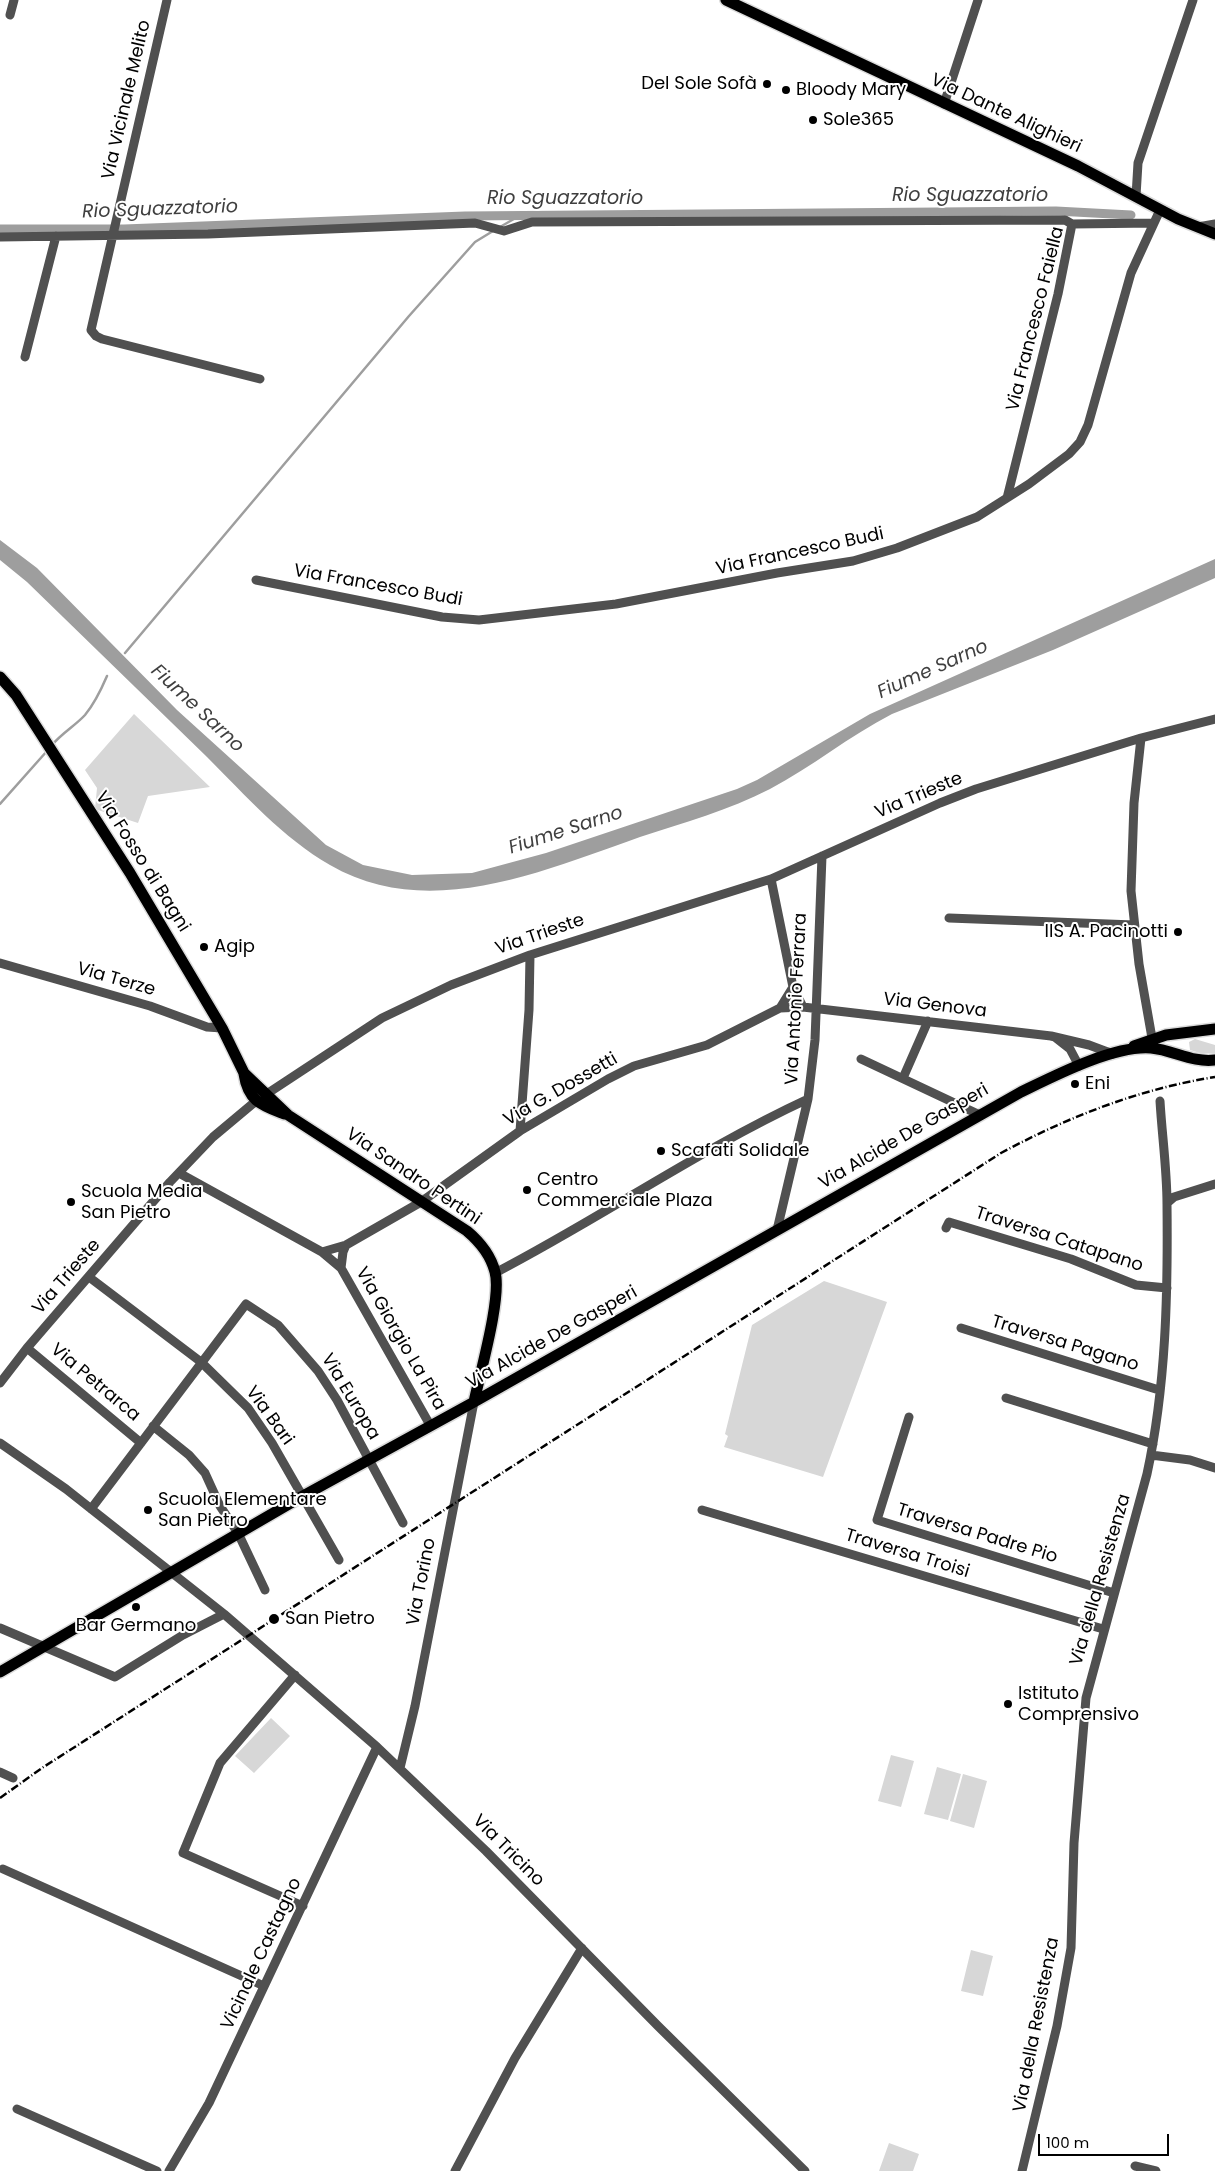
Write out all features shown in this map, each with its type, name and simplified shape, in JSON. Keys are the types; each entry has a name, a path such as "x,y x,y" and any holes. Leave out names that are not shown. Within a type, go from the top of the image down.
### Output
{"main road":[{"name":"Via Dante Alighieri","path":"729,1 1078,166 1160,210 1215,234"},
{"name":"Via Fosso di Bagni","path":"0,677 16,694 130,873 222,1028 244,1073 261,1098"},
{"name":"Via Alcide De Gasperi","path":"0,1672 301,1497 474,1402 1020,1092 1079,1066 1129,1049 1152,1038 1215,1029"},
{"path":"1190,1059 1181,1050 1180,1045 1183,1038 1194,1031"},
{"name":"Via Alcide De Gasperi","path":"1129,1049 1163,1050 1190,1059 1215,1060"},
{"name":"Via Sandro Pertini","path":"261,1098 472,1236 486,1252 495,1273 496,1293 474,1402"}],"street":[{"path":"10,15 14,0"},
{"name":"Via Vicinale Melito","path":"167,0 91,330 96,336 260,379"},
{"path":"944,104 978,0"},
{"path":"1136,196 1138,163 1193,0"},
{"name":"Via Francesco Budi","path":"256,580 442,617 479,620 616,604 777,573 853,561 937,534 976,517 1008,498 1069,454 1083,437 1131,273 1160,210"},
{"path":"0,237 236,234 475,223 504,231 532,222 1068,222"},
{"name":"Via Francesco Faiella","path":"1008,498 1058,294 1068,222 1154,224"},
{"path":"1197,227 1215,224"},
{"path":"25,357 56,236"},
{"name":"Via Trieste","path":"0,1383 27,1348 88,1277 179,1174 219,1132 261,1098 382,1018 451,985 530,955 771,879 940,803 976,789 1141,738 1215,719"},
{"path":"1141,738 1134,803 1131,872 1134,925 1152,1038"},
{"name":"Via Antonio Ferrara","path":"778,1230 808,1099 814,1040 822,856"},
{"path":"771,879 793,987 803,1007"},
{"path":"949,918 1134,925"},
{"path":"520,1131 529,1010 530,955"},
{"name":"Via Terze","path":"0,963 150,1006 207,1027 222,1028"},
{"path":"780,1008 793,987"},
{"name":"Via G. Dossetti","path":"346,1245 421,1202 520,1131 622,1072 707,1045 780,1008 803,1007 815,1009"},
{"name":"Via Genova","path":"815,1009 1052,1036 1089,1045 1113,1054"},
{"path":"903,1078 928,1022"},
{"path":"1052,1036 1070,1049 1079,1066"},
{"path":"861,1059 980,1115"},
{"path":"495,1273 773,1115 808,1099"},
{"name":"Via della Resistenza","path":"1022,2171 1056,2026 1071,1948 1074,1843 1084,1709 1103,1629 1151,1455 1160,1390 1167,1288 1167,1204 1160,1101"},
{"name":"Via Giorgio La Pira","path":"179,1174 322,1252 341,1268 430,1425"},
{"path":"1167,1204 1174,1197 1215,1184"},
{"name":"Traversa Catapano","path":"946,1228 949,1222 1071,1259 1136,1285 1167,1288"},
{"path":"322,1252 346,1245"},
{"name":"Via Giorgio La Pira","path":"341,1268 346,1245"},
{"name":"Via Bari","path":"88,1277 201,1362 248,1408 272,1444 339,1560"},
{"name":"Via Europa","path":"201,1362 246,1304 278,1325 298,1347 337,1400 368,1459"},
{"name":"Traversa Pagano","path":"961,1328 1160,1390"},
{"name":"Via Petrarca","path":"27,1348 141,1443"},
{"path":"91,1509 201,1362"},
{"path":"1006,1398 1153,1444"},
{"name":"Via Torino","path":"400,1768 418,1689 474,1402"},
{"name":"Traversa Padre Pio","path":"909,1417 877,1520 1114,1593"},
{"path":"153,1426 189,1455 205,1473 220,1506 238,1534 265,1590"},
{"name":"Via Tricino","path":"0,1443 91,1509 224,1614 377,1747 805,2171"},
{"path":"1151,1455 1190,1460 1215,1468"},
{"path":"368,1459 403,1523"},
{"name":"Traversa Troisi","path":"702,1510 1103,1629"},
{"path":"0,1628 42,1647 68,1655 115,1677 224,1614"},
{"path":"295,1675 220,1764 183,1853 303,1906"},
{"name":"Vicinale Castagno","path":"169,2171 210,2103 377,1747"},
{"path":"0,1772 13,1778"},
{"path":"3,1869 264,1986"},
{"path":"455,2171 515,2058 582,1948"},
{"path":"17,2109 157,2171"},
{"path":"1135,2166 1156,2171"}],"shaded area":[{"name":"Fiume Sarno","path":"0,540 37,568 177,710 326,845 363,865 412,875 472,873 546,853 737,789 757,780 870,714 1215,559 1215,578 1053,650 892,714 786,780 754,797 722,810 525,876 485,885 446,890 406,889 367,882 330,865 280,829 27,582 0,560"},
{"path":"134,714 210,787 148,796 138,823 95,809 97,788 85,770"},
{"path":"1195,1039 1215,1045 1215,1053 1200,1053 1190,1050 1189,1042"},
{"path":"824,1281 887,1302 823,1477 724,1447 728,1436 725,1434 752,1325"},
{"path":"271,1718 290,1736 254,1773 235,1756"},
{"path":"891,1755 914,1761 901,1807 878,1801"},
{"path":"937,1767 961,1774 948,1820 924,1814"},
{"path":"963,1774 987,1781 974,1828 950,1821"},
{"path":"971,1950 993,1956 983,1996 961,1991"},
{"path":"889,2143 919,2154 913,2171 879,2171"}],"waterway":[{"name":"Rio Sguazzatorio","path":"0,229 124,229 465,216 1056,211 1131,215"},
{"path":"500,227 519,216"},
{"path":"125,653 409,316 475,242 493,231"},
{"path":"52,745 85,715 98,696 107,676"},
{"path":"0,804 47,751"}],"railway":[{"path":"0,1798 42,1768 1001,1153 1078,1116 1105,1106 1159,1089 1215,1077"}],"place":[{"name":"Del Sole Sofà","path":"767,84"},
{"name":"Bloody Mary","path":"786,90"},
{"name":"Sole365","path":"813,120"},
{"name":"IIS A. Pacinotti","path":"1178,932"},
{"name":"Agip","path":"204,947"},
{"name":"Eni","path":"1075,1084"},
{"name":"Scafati Solidale","path":"661,1151"},
{"name":"Centro Commerciale Plaza","path":"527,1190"},
{"name":"Scuola Media San Pietro","path":"71,1202"},
{"name":"Scuola Elementare San Pietro","path":"148,1510"},
{"name":"Bar Germano","path":"136,1607"},
{"name":"San Pietro","path":"274,1619"},
{"name":"Istituto Comprensivo","path":"1008,1704"}]}
